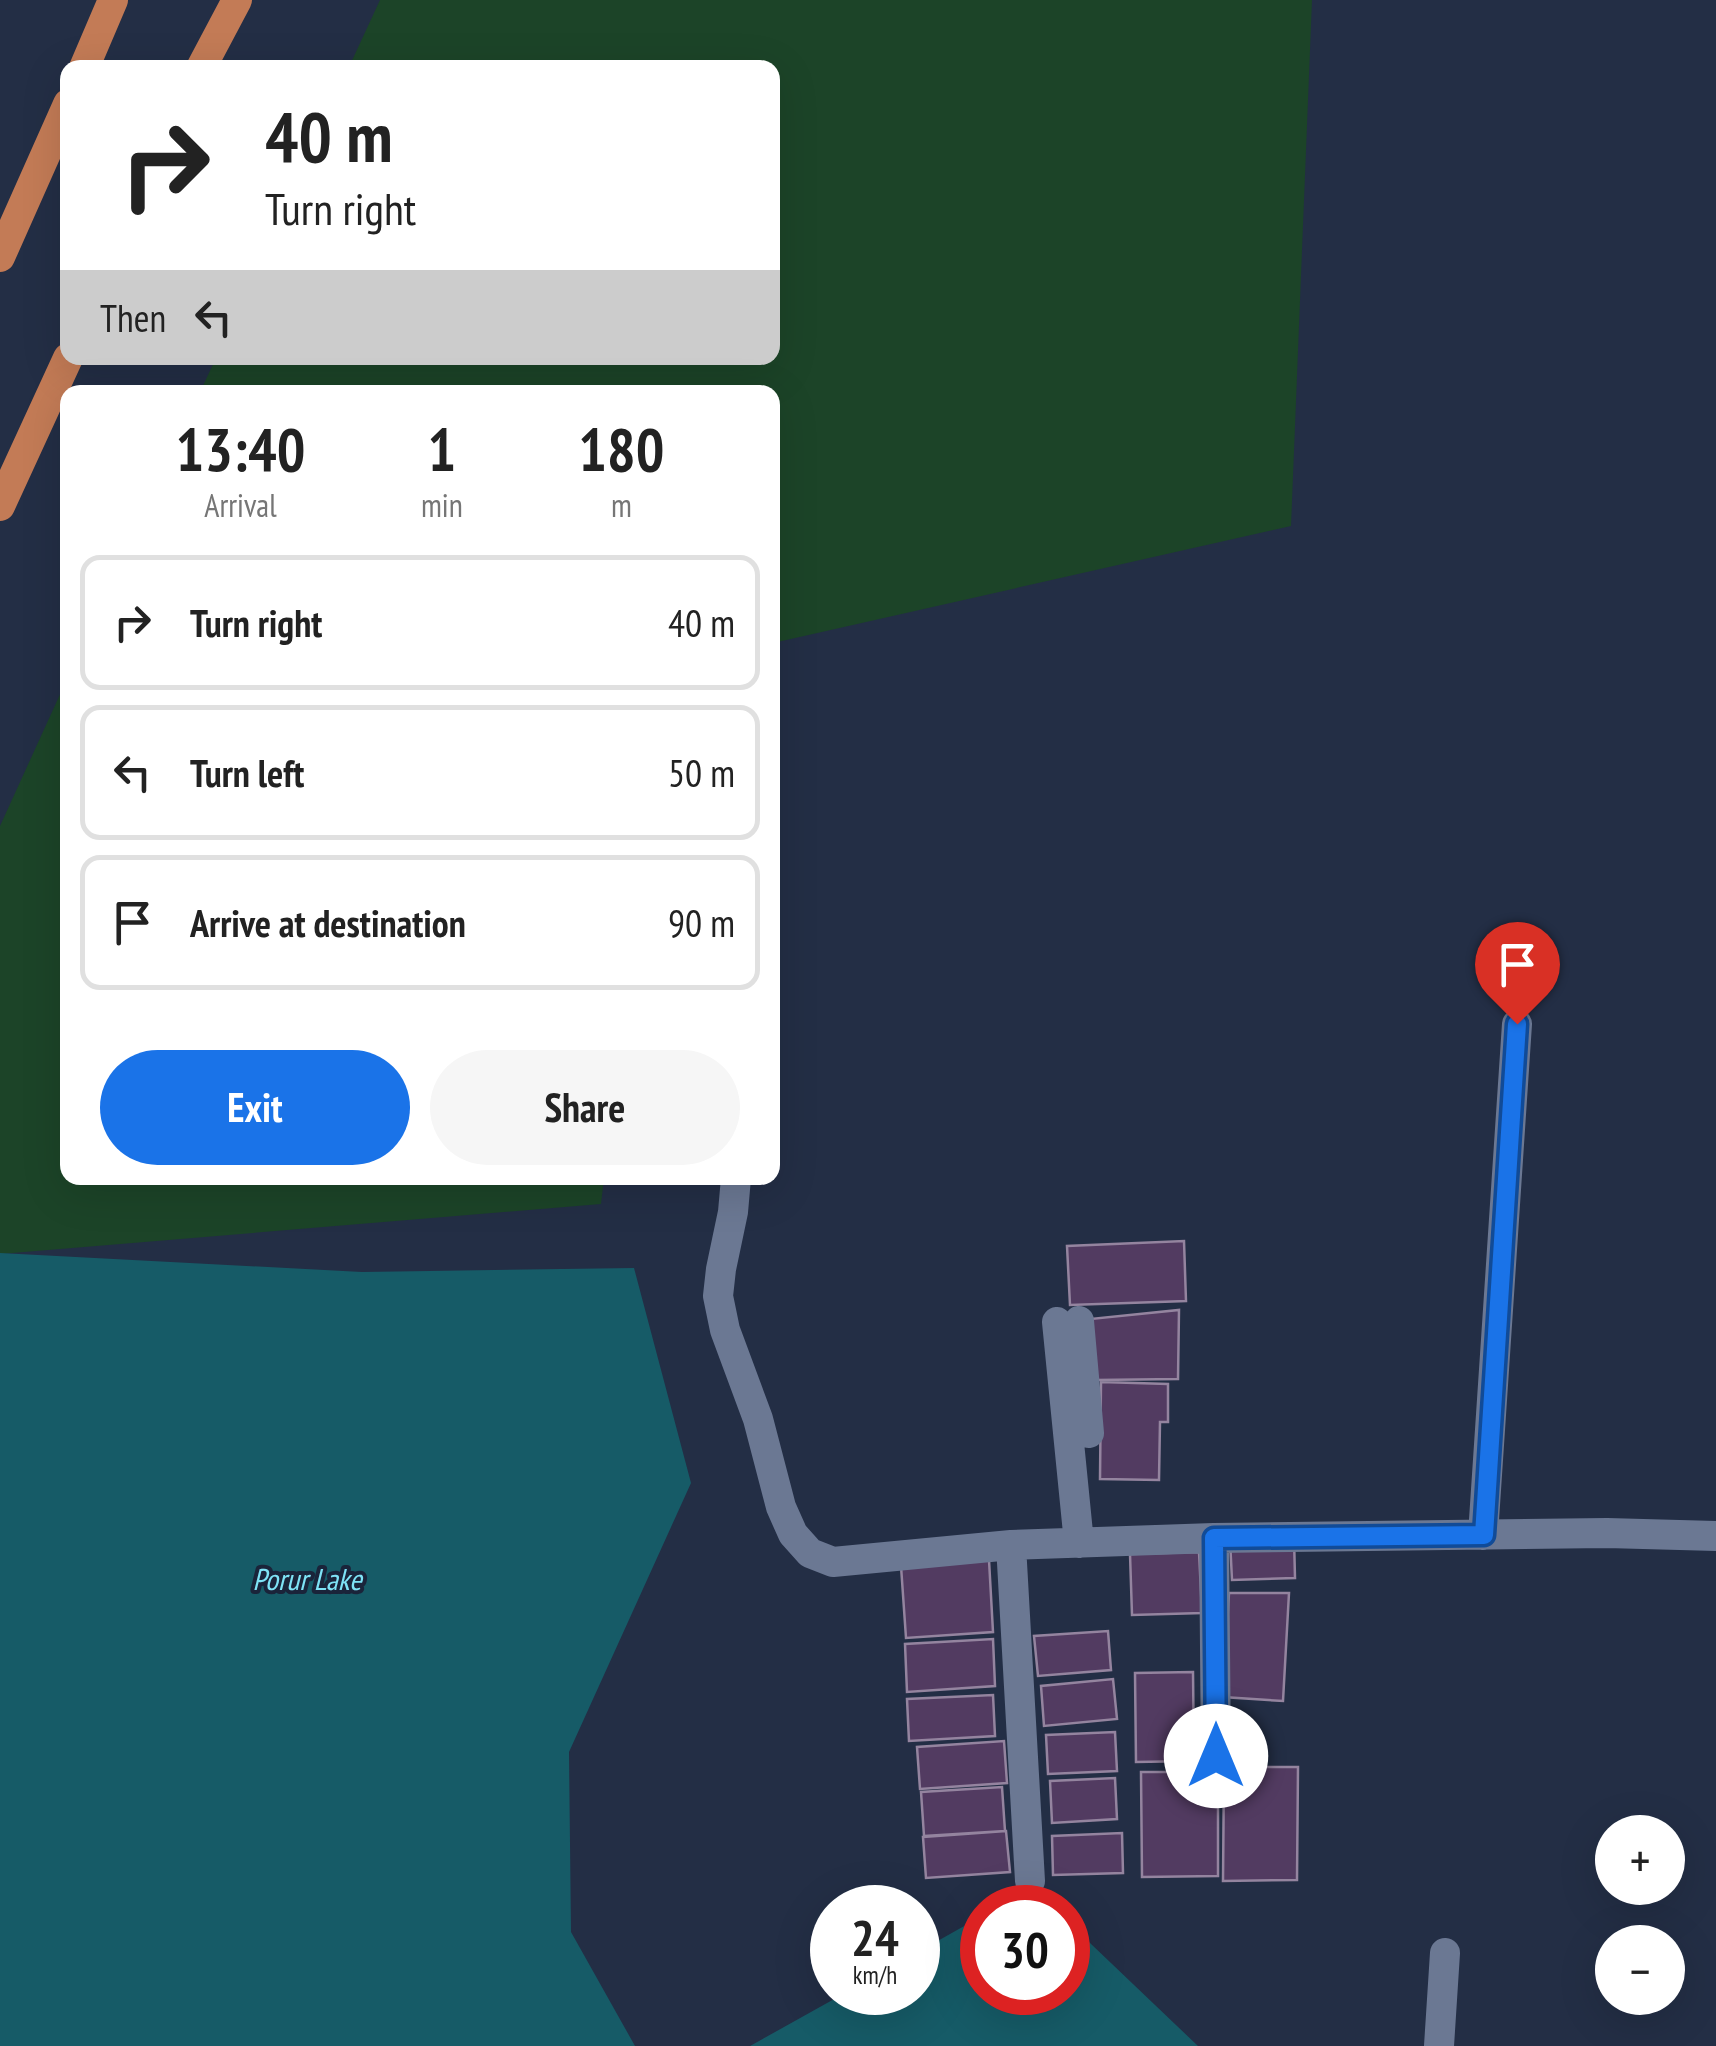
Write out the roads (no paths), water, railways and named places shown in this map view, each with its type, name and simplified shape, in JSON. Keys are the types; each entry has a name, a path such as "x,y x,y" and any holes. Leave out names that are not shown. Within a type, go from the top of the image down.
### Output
{"highway":[{"path":"87,60 113,0"},
{"path":"205,60 237,0"},
{"path":"0,257 60,122"},
{"path":"0,506 65,365"}],"street":[{"path":"1484,1535 1517,1024"},
{"path":"735,1185 718,1296 725,1330 758,1419 781,1508 793,1534 810,1553 833,1562 1010,1545 1214,1538 1607,1533 1716,1536"},
{"path":"1068,1321 1088,1543"},
{"path":"1214,1538 1216,1756"},
{"path":"1010,1545 1030,1881"},
{"path":"1439,2046 1445,1953"}],"water":[{"name":"Porur Lake","path":"0,1253 362,1272 634,1268 691,1483 569,1752 571,1932 635,2046 0,2046"},
{"path":"960,1928 960,2015 1090,2015 1090,1943 1198,2046 750,2046 810,2013 940,2015 940,1940"}]}
